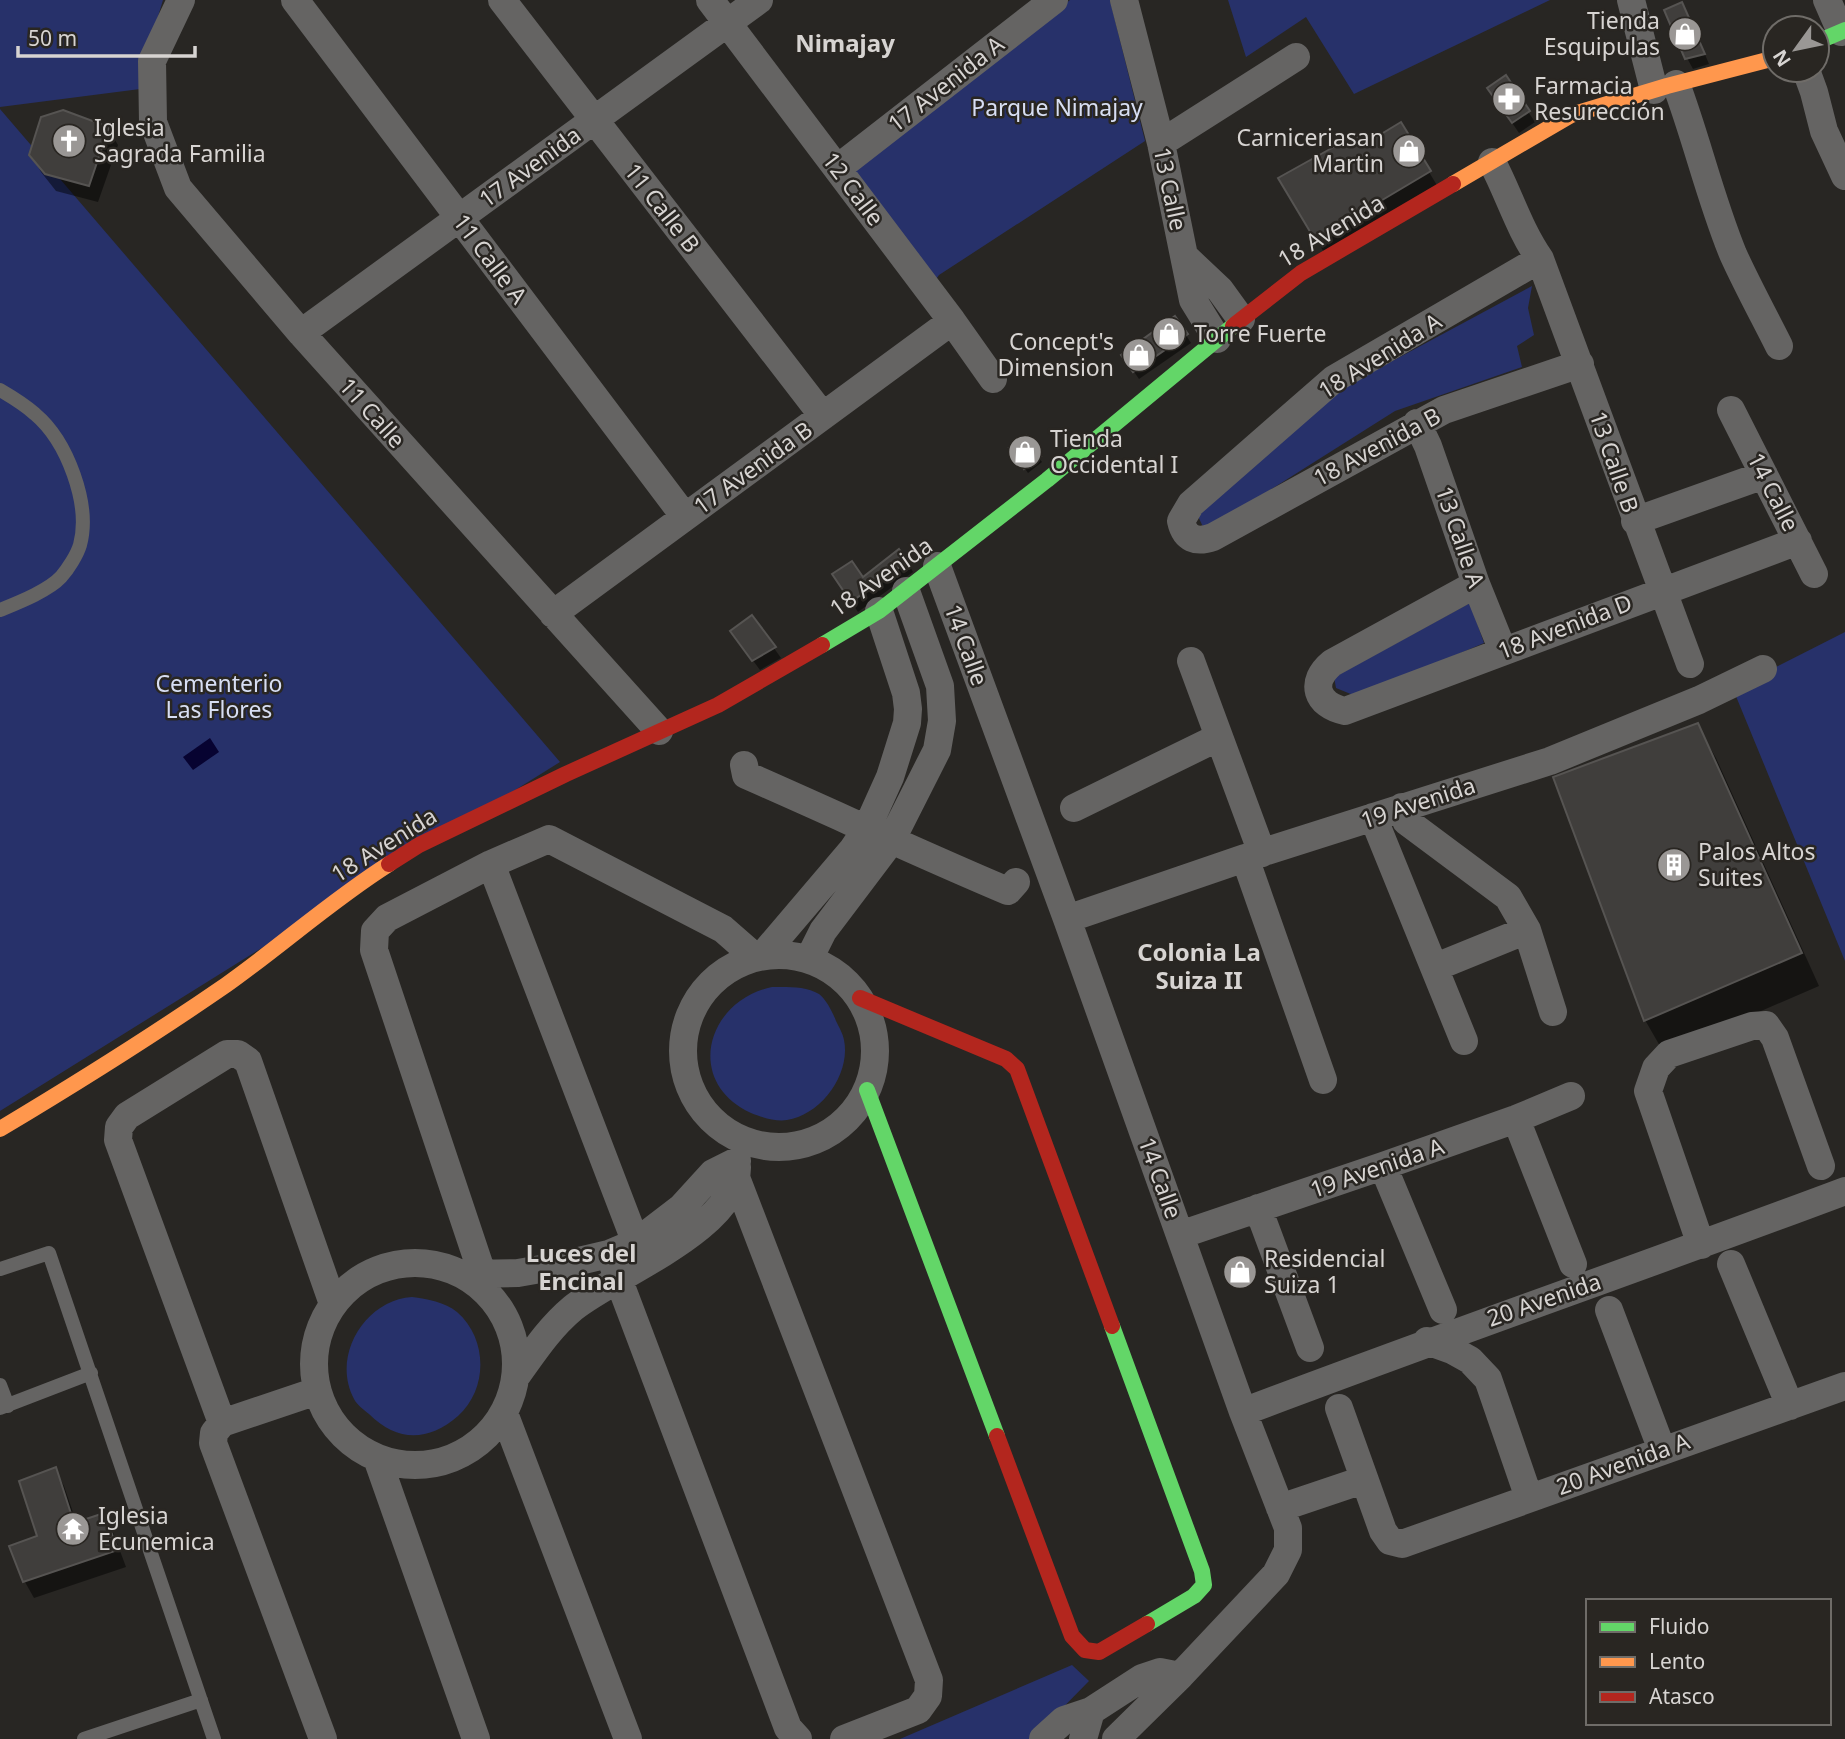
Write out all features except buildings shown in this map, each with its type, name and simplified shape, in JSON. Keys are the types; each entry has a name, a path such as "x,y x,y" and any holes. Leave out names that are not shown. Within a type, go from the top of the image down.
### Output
{"street":[{"name":"11 Calle","path":"181,0 152,61 153,122 178,188 301,334 659,731"},
{"name":"11 Calle A","path":"295,0 685,517"},
{"name":"11 Calle B","path":"502,0 823,416"},
{"name":"12 Calle","path":"710,0 993,379"},
{"name":"17 Avenida","path":"301,334 759,0"},
{"name":"17 Avenida A","path":"838,169 1055,0"},
{"name":"13 Calle","path":"1124,0 1161,144 1193,300 1217,339"},
{"path":"1631,0 1665,87 1687,112 1698,157 1733,254 1779,346"},
{"path":"1827,0 1834,35"},
{"path":"1161,144 1296,57"},
{"name":"18 Avenida","path":"0,1129 97,1071 216,992 364,880 419,845 718,705 879,611 1047,480 1241,319 1301,273 1572,115 1761,62"},
{"path":"1793,84 1799,100 1824,131"},
{"path":"1811,84 1824,131 1845,176"},
{"name":"13 Calle B","path":"1500,156 1526,190 1540,233 1540,259 1661,592 1690,664"},
{"name":"13 Calle","path":"1184,256 1220,290 1241,319"},
{"name":"18 Avenida A","path":"1184,532 1181,521 1191,504 1334,379 1540,259"},
{"name":"17 Avenida B","path":"553,614 952,321"},
{"name":"18 Avenida B","path":"1184,532 1191,539 1202,541 1213,537 1444,410 1580,364"},
{"name":"14 Calle","path":"1731,410 1814,574"},
{"name":"13 Calle A","path":"1417,423 1428,446 1476,584 1503,651"},
{"path":"1635,521 1764,475"},
{"name":"18 Avenida D","path":"1476,584 1332,663 1321,672 1317,684 1324,701 1333,708 1345,711 1798,541"},
{"name":"14 Calle","path":"937,566 1067,919 1243,1412 1288,1528 1288,1550 1276,1574 1116,1739"},
{"path":"809,958 879,835 937,750 942,722 940,687 906,591"},
{"path":"879,611 906,693 907,723 890,777 879,835"},
{"path":"1191,661 1219,737 1323,1080"},
{"name":"19 Avenida","path":"1067,919 1402,807 1550,761 1699,700 1763,669"},
{"path":"906,693 940,687"},
{"path":"1074,808 1219,737"},
{"path":"744,765 746,775 1008,891 1016,883"},
{"path":"1402,807 1406,821 1508,897 1527,930 1553,1012"},
{"path":"1373,817 1464,1041"},
{"path":"758,956 853,849 879,835"},
{"path":"515,1378 515,1347 504,1317 471,1273 373,950 375,930 387,918 491,864 549,839 723,929 758,956"},
{"path":"491,864 640,1254"},
{"path":"1436,967 1527,930"},
{"path":"614,1267 471,1273 434,1265 405,1263 378,1270 353,1284 333,1304 319,1331 314,1361 317,1391 330,1419 350,1442 377,1458 412,1466 449,1460 481,1442 504,1413 515,1378 543,1337 614,1267 705,1223 729,1197 740,1161 771,1147 795,1146 818,1140 838,1128 855,1111 867,1090 875,1059 872,1027 860,998 840,976 809,958 779,954 758,956 727,969 704,989 689,1016 682,1046 687,1077 699,1105 720,1127 740,1161 750,1209 929,1680 928,1696 918,1710 844,1739"},
{"path":"860,998 1006,1059 1017,1069 1193,1546 1204,1585 1194,1597 1099,1652 1085,1650 1072,1636 867,1090"},
{"path":"1701,1245 1648,1091 1656,1068 1669,1054 1752,1026 1766,1025 1775,1038 1821,1167"},
{"path":"222,1423 118,1140 119,1127 127,1116 227,1054 238,1054 248,1061 333,1304"},
{"name":"19 Avenida A","path":"1180,1235 1216,1225 1516,1119 1571,1096"},
{"path":"1516,1119 1573,1264"},
{"path":"1383,1166 1443,1310"},
{"name":"20 Avenida","path":"1243,1412 1427,1342 1845,1191"},
{"path":"1258,1208 1310,1348"},
{"path":"1731,1264 1790,1406"},
{"path":"614,1267 788,1728 798,1739"},
{"path":"1609,1310 1662,1450"},
{"path":"1427,1342 1452,1350 1470,1360 1488,1380 1529,1498"},
{"name":"20 Avenida A","path":"1363,1480 1383,1531 1390,1541 1402,1544 1845,1386"},
{"path":"317,1391 222,1423 214,1433 213,1443 323,1739"},
{"path":"1280,1508 1363,1480 1339,1408"},
{"path":"504,1413 628,1739"},
{"path":"377,1458 476,1739"},
{"path":"1043,1739 1064,1720 1091,1711 1142,1678 1160,1672 1180,1676"},
{"path":"1083,1739 1091,1711"}],"lane":[{"path":"0,390 37,415 62,448 77,483 83,516 80,546 59,579 20,602 0,610"},
{"path":"0,1269 49,1254 214,1739"},
{"path":"0,1385 4,1407 91,1373"},
{"path":"84,1739 201,1700"}],"green space":[{"path":"0,0 163,0 146,56 148,88 0,107"},
{"name":"Parque Nimajay","path":"1070,0 1110,0 1145,141 939,275 934,282 853,172"},
{"path":"1228,0 1550,0 1354,94 1306,17 1246,57"},
{"name":"Cementerio Las Flores","path":"0,109 560,762 0,1111"},
{"path":"1532,286 1528,308 1534,335 1517,346 1522,367 1395,411 1205,531 1195,510 1346,386"},
{"path":"1470,603 1484,643 1358,697 1336,688 1334,677"},
{"path":"1845,632 1845,961 1733,689"},
{"path":"772,987 802,988 819,994 831,1010 844,1040 843,1066 831,1091 811,1110 787,1120 769,1119 751,1113 730,1099 717,1082 711,1063 712,1044 719,1025 731,1008 749,995"},
{"path":"412,1297 441,1303 457,1312 474,1336 480,1364 475,1392 458,1416 435,1431 413,1435 390,1430 359,1405 348,1382 347,1365 350,1349 367,1319 395,1300"},
{"path":"1072,1665 1089,1681 1032,1739 900,1739"}],"shaded area":[{"path":"210,738 219,752 193,770 183,757"}],"traffic: fast":[{"path":"1831,36 1845,30"},
{"path":"822,645 879,611 1047,480 1233,326"},
{"path":"867,1090 997,1436"},
{"path":"1112,1326 1202,1571 1204,1585 1194,1596 1147,1624"}],"traffic: slow":[{"path":"1453,184 1571,115 1761,62"},
{"path":"0,1129 198,1004 389,864"}],"traffic: jam":[{"path":"1233,326 1301,273 1453,184"},
{"path":"389,864 419,845 718,705 822,645"},
{"path":"860,998 1006,1059 1017,1069 1112,1326"},
{"path":"997,1436 1072,1636 1085,1650 1099,1652 1147,1624"}],"place":[{"name":"Tienda Esquipulas","path":"1685,34"},
{"name":"Farmacia Resurección","path":"1509,99"},
{"name":"Iglesia Sagrada Familia","path":"69,141"},
{"name":"Carniceriasan Martin","path":"1409,151"},
{"name":"Torre Fuerte","path":"1169,334"},
{"name":"Concept's Dimension","path":"1139,355"},
{"name":"Tienda Occidental I","path":"1025,452"},
{"name":"Palos Altos Suites","path":"1674,865"},
{"name":"Residencial Suiza 1","path":"1240,1272"},
{"name":"Iglesia Ecunemica","path":"73,1529"}],"district":[{"name":"Nimajay","path":"845,44"},
{"name":"Colonia La Suiza II","path":"1199,967"},
{"name":"Luces del Encinal","path":"581,1268"}]}
